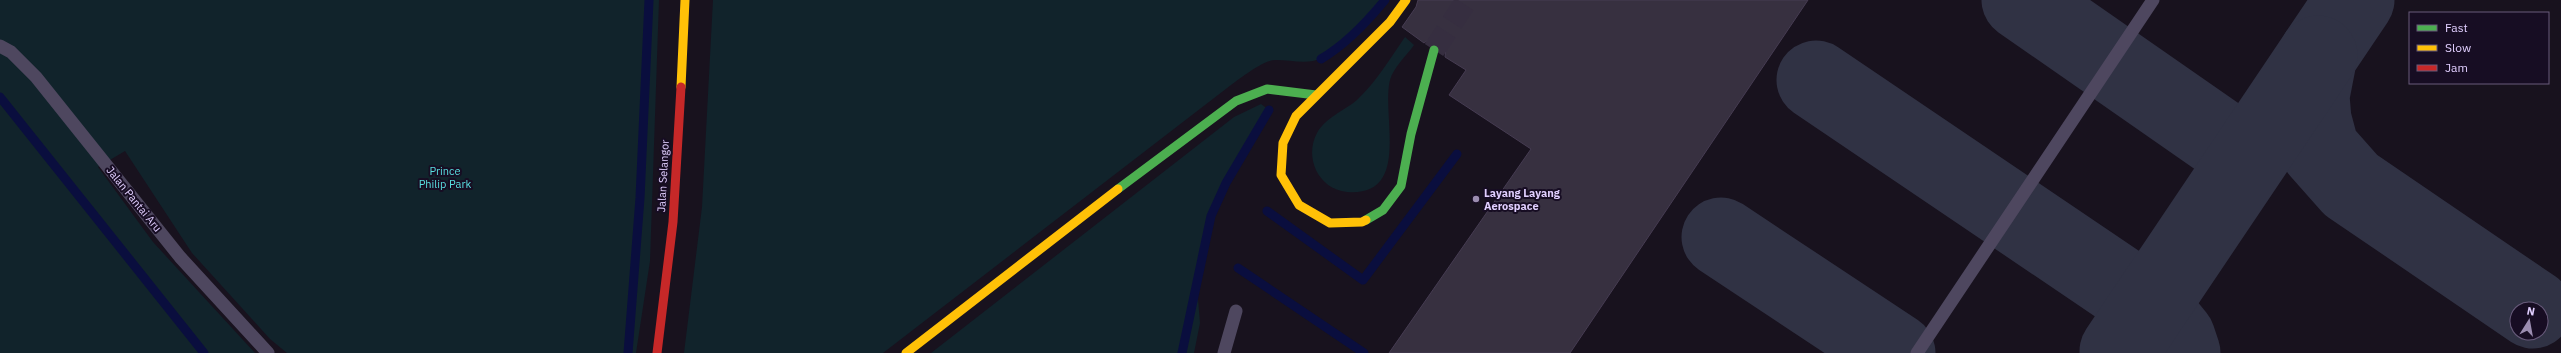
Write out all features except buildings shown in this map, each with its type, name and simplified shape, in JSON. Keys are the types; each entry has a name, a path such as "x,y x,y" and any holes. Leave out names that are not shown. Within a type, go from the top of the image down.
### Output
{"street":[{"name":"Jalan Selangor","path":"658,353 664,318 673,210 684,0"},
{"path":"1406,0 1390,22 1342,66 1296,116 1283,143 1281,175 1299,205 1330,223 1362,222 1383,210 1401,186 1411,134 1434,50"},
{"path":"906,353 1236,101 1267,89 1316,95"}],"lane":[{"path":"1917,353 2153,0"},
{"name":"Jalan Pantai Aru","path":"0,46 11,52 36,77 180,257 268,353"},
{"path":"1224,353 1236,311"}],"green space":[{"name":"Prince Philip Park","path":"0,0 659,0 650,261 636,353 287,353 270,339 192,253 125,151 98,167 153,242 255,353 0,353"},
{"path":"713,0 1385,0 1347,41 1330,54 1317,60 1305,62 1271,60 1231,85 883,353 684,353 702,207"},
{"path":"1405,37 1414,45 1397,66 1390,80 1388,95 1390,151 1387,168 1380,182 1367,190 1347,192 1337,190 1328,185 1316,170 1312,152 1313,142 1317,133 1325,123 1352,104 1364,93"},
{"path":"1261,104 1269,110 1226,183 1211,216 1197,287 1200,323 1194,353 931,353 1234,117"}],"waterway":[{"path":"628,353 640,198 649,0"},
{"path":"1321,59 1339,47 1371,17 1385,0"},
{"path":"0,97 204,353"},
{"path":"1182,353 1211,216 1226,183 1269,110"},
{"path":"1267,211 1363,280 1457,154"},
{"path":"1238,268 1364,353"}],"taxiway":[{"path":"2021,0 2248,158"},
{"path":"2355,0 2318,55 2310,96 2312,120 2320,150 2351,185 2521,301"},
{"path":"2119,351 2318,55"},
{"path":"1816,80 2150,306 2176,338 2181,353"},
{"path":"1721,237 1896,353"}],"tunnel":[{"path":"1434,50 1467,0"}],"traffic: fast":[{"path":"1366,220 1383,210 1401,186 1411,134 1434,50"},
{"path":"1118,189 1236,101 1267,89 1316,95"}],"traffic: slow":[{"path":"681,87 685,0"},
{"path":"1366,220 1362,222 1330,223 1299,205 1281,175 1283,143 1296,116 1390,22 1406,0"},
{"path":"906,353 1118,189"}],"traffic: jam":[{"path":"657,353 673,222 681,87"}],"place":[{"name":"Layang Layang Aerospace","path":"1476,199"}]}
